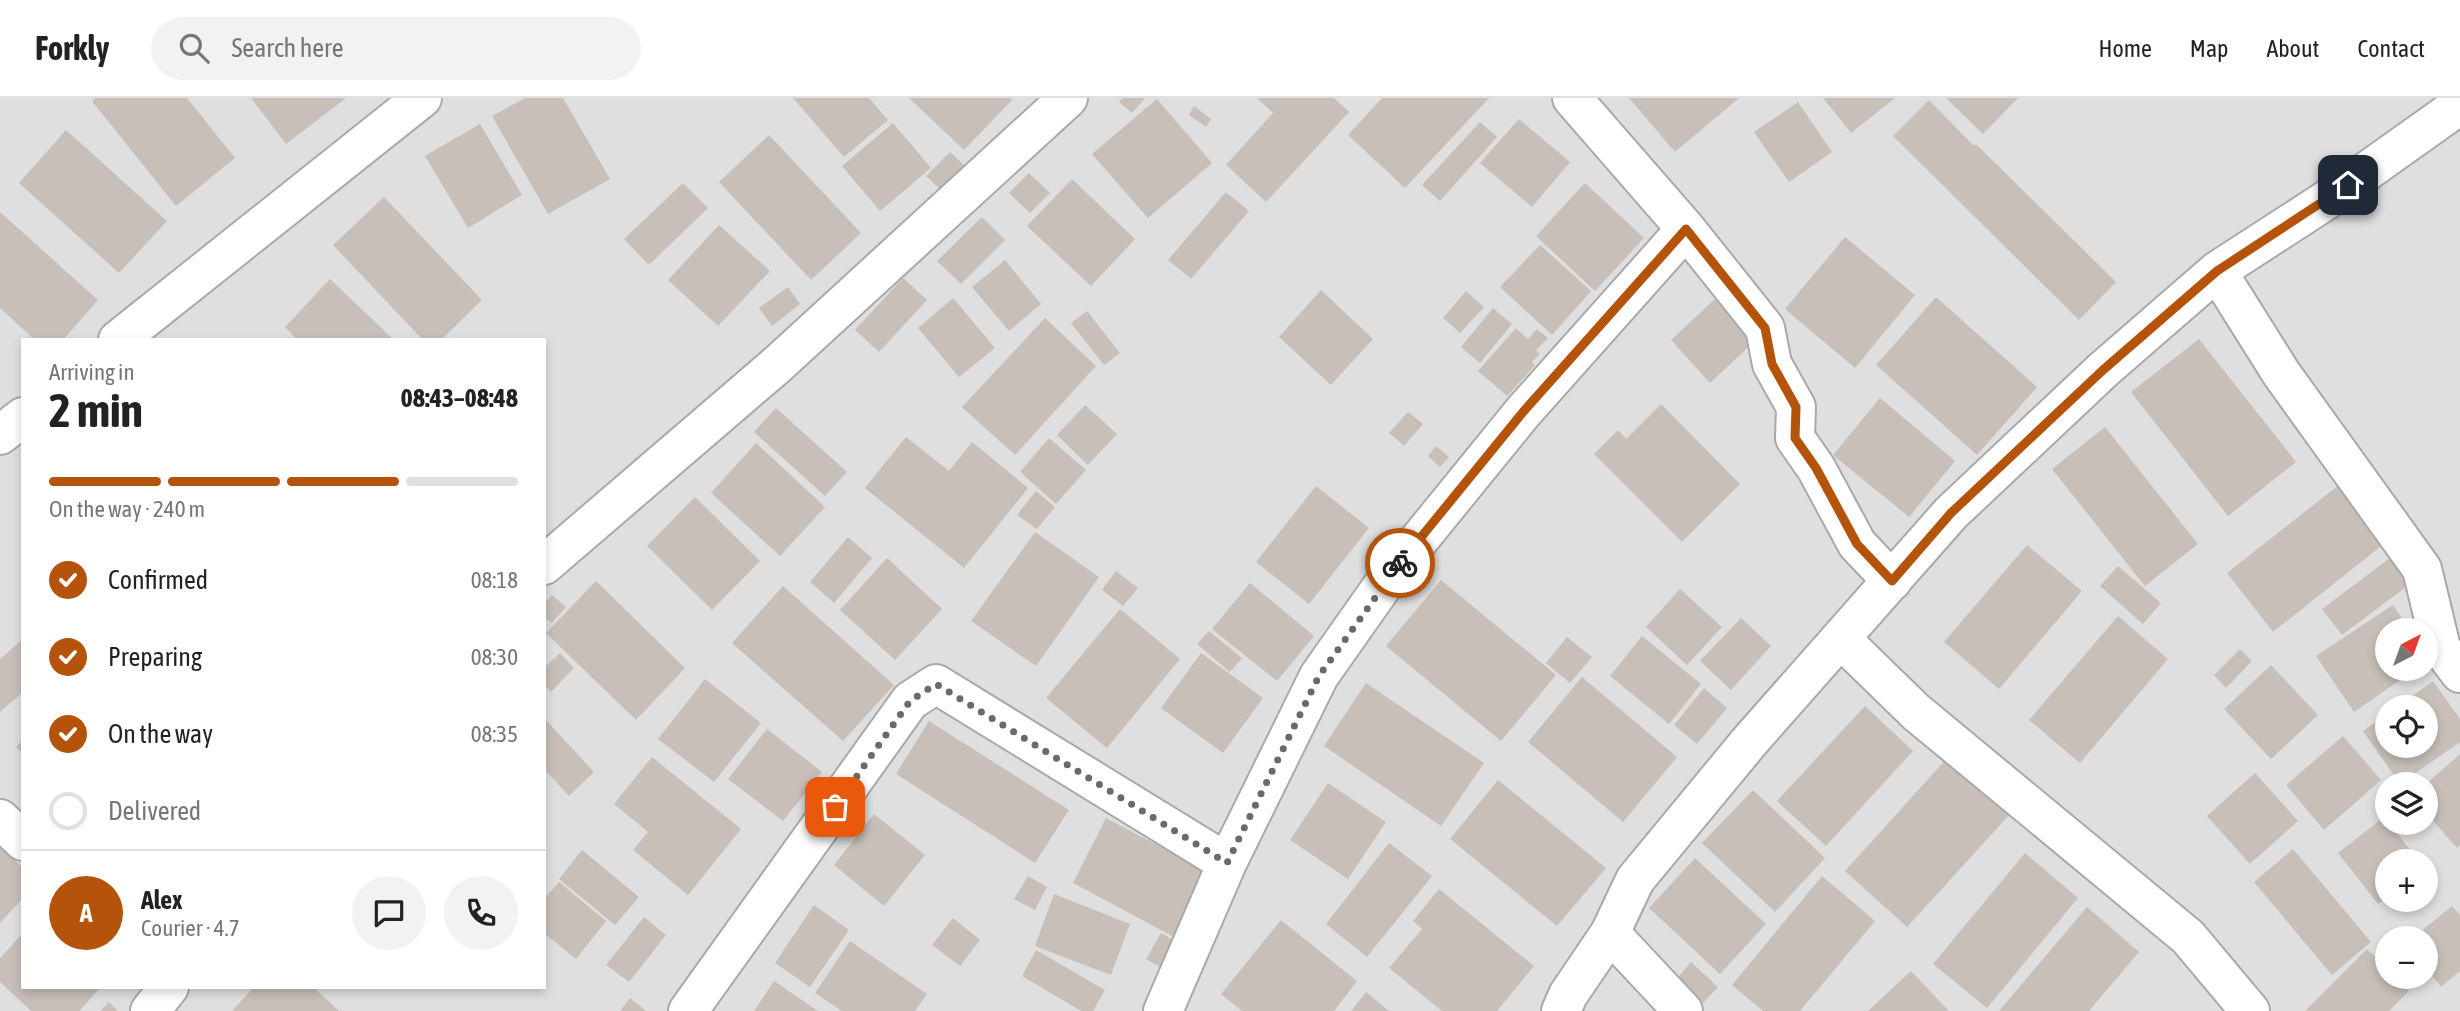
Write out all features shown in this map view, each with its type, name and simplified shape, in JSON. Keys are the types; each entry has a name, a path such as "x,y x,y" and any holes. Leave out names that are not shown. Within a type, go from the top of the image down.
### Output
{"street":[{"path":"121,338 422,98"},
{"path":"1572,98 1686,229 1765,328 1772,364 1796,407 1795,438 1816,468 1857,544 1892,581"},
{"path":"546,563 778,363 1061,100"},
{"path":"1561,1011 1568,995 1610,933 1635,880 1749,742 1951,513 2103,370 2217,271 2325,201 2460,105"},
{"path":"1163,1011 1227,863 1319,676 1388,578 1523,412 1686,229"},
{"path":"2217,271 2281,373 2422,569 2441,648 2460,673"},
{"path":"0,435 21,419"},
{"path":"1841,639 1916,712 2188,937 2250,1011"},
{"path":"688,1011 910,701 936,684 1227,863"},
{"path":"0,819 21,839"},
{"path":"1610,933 1684,1011"},
{"path":"150,1011 167,989"}],"shaded area":[{"path":"0,98 2460,98 2460,1011 0,1011"}],"building":[{"path":"95,98 187,98 235,158 176,206 92,101"},
{"path":"251,98 346,98 286,144"},
{"path":"525,98 563,98 610,179 548,214 492,116"},
{"path":"793,98 869,98 888,120 844,157"},
{"path":"909,98 1010,98 1012,100 964,150"},
{"path":"1123,98 1145,98 1132,113 1119,102"},
{"path":"1257,98 1334,98 1349,112 1266,202 1226,165 1273,113"},
{"path":"1382,98 1489,98 1405,188 1348,135"},
{"path":"1629,98 1739,98 1675,152"},
{"path":"1823,98 1895,98 1851,133"},
{"path":"1946,98 2018,98 1983,134"},
{"path":"1157,99 1212,163 1148,218 1092,154"},
{"path":"1929,100 2116,282 2079,320 1893,136"},
{"path":"1798,102 1832,152 1789,182 1754,132"},
{"path":"1194,106 1211,119 1206,127 1189,115"},
{"path":"1519,119 1570,162 1532,207 1480,163"},
{"path":"1480,122 1497,137 1440,201 1422,185"},
{"path":"893,123 931,168 880,211 842,166"},
{"path":"480,124 522,195 468,228 425,156"},
{"path":"66,130 167,221 119,273 19,183"},
{"path":"769,135 861,233 811,280 719,182"},
{"path":"950,152 967,168 943,192 926,176"},
{"path":"1029,173 1050,193 1030,213 1009,193"},
{"path":"1072,179 1135,239 1091,286 1027,226"},
{"path":"683,183 708,208 649,265 624,239"},
{"path":"1585,183 1644,238 1595,291 1536,236"},
{"path":"1226,192 1249,211 1191,279 1168,260"},
{"path":"384,197 482,300 443,338 421,338 333,245"},
{"path":"0,212 98,300 65,338 33,338 0,308"},
{"path":"982,217 1005,240 961,284 937,261"},
{"path":"719,225 770,271 718,326 668,280"},
{"path":"1845,237 1915,295 1855,368 1785,309"},
{"path":"1540,245 1591,291 1552,335 1500,287"},
{"path":"1005,260 1041,304 1009,331 972,287"},
{"path":"903,278 927,300 879,352 855,330"},
{"path":"330,279 392,338 295,338 285,327"},
{"path":"788,287 800,304 772,326 759,308"},
{"path":"1321,290 1373,339 1331,385 1279,337"},
{"path":"1466,291 1484,307 1460,333 1443,318"},
{"path":"1719,295 1758,338 1710,383 1671,340"},
{"path":"1936,297 2037,387 1977,455 1876,365"},
{"path":"953,298 995,348 959,377 918,328"},
{"path":"1493,308 1512,324 1480,363 1461,347"},
{"path":"1087,311 1120,353 1104,365 1071,323"},
{"path":"1045,318 1096,366 1015,455 962,407"},
{"path":"1516,328 1528,339 1537,329 1548,338 1536,350 1540,354 1532,362 1535,365 1507,396 1478,371"},
{"path":"2199,339 2296,462 2228,516 2131,392"},
{"path":"1880,398 1955,461 1909,517 1833,455"},
{"path":"1661,404 1740,484 1682,542 1594,454 1618,430 1626,439"},
{"path":"1085,405 1117,434 1088,465 1057,435"},
{"path":"776,408 847,472 825,496 754,432"},
{"path":"1408,412 1423,424 1404,446 1389,433"},
{"path":"2105,427 2198,544 2145,586 2052,469"},
{"path":"906,437 949,471 972,442 1028,488 964,568 865,488"},
{"path":"1049,438 1086,470 1056,504 1020,472"},
{"path":"756,443 825,507 780,556 711,493"},
{"path":"1436,446 1449,457 1440,467 1428,456"},
{"path":"2344,481 2390,539 2273,632 2227,573"},
{"path":"1316,486 1369,528 1309,604 1256,562"},
{"path":"1036,491 1055,507 1037,529 1017,515"},
{"path":"695,497 760,561 712,610 647,546"},
{"path":"1035,532 1099,577 1036,666 971,621"},
{"path":"848,537 872,558 834,603 810,582"},
{"path":"2027,545 2082,591 1999,689 1944,642"},
{"path":"2394,555 2414,581 2342,635 2322,609"},
{"path":"887,558 942,609 895,660 840,610"},
{"path":"2118,566 2161,603 2143,624 2100,586"},
{"path":"1116,571 1138,588 1123,606 1102,590"},
{"path":"1441,580 1556,675 1501,741 1386,646"},
{"path":"596,581 685,668 636,720 546,633"},
{"path":"1250,583 1314,636 1277,681 1212,629"},
{"path":"783,586 894,685 843,741 732,643"},
{"path":"1680,589 1722,627 1687,665 1646,627"},
{"path":"552,595 566,607 552,623 546,618 546,602"},
{"path":"2393,605 2402,618 2375,618 2375,681 2399,681 2375,695 2354,712 2316,656"},
{"path":"1120,609 1180,659 1107,748 1046,698"},
{"path":"2118,616 2168,659 2080,763 2029,720"},
{"path":"1741,618 1771,646 1731,690 1700,661"},
{"path":"1209,631 1242,658 1230,672 1197,644"},
{"path":"1642,636 1701,684 1669,724 1610,676"},
{"path":"1567,637 1592,657 1570,683 1546,663"},
{"path":"21,641 21,694 0,712 0,659"},
{"path":"2240,649 2252,661 2226,688 2214,675"},
{"path":"560,653 574,668 551,692 546,687 546,666"},
{"path":"1201,653 1263,698 1223,753 1161,708"},
{"path":"2271,665 2318,715 2271,759 2224,709"},
{"path":"1582,677 1677,757 1623,822 1528,742"},
{"path":"705,679 761,723 714,782 658,739"},
{"path":"2433,681 2460,719 2460,742 2438,757 2438,695 2414,695"},
{"path":"1366,683 1484,763 1441,826 1324,746"},
{"path":"1704,688 1727,708 1697,744 1674,725"},
{"path":"1865,706 1913,751 1826,846 1777,801"},
{"path":"546,720 594,772 569,796 546,771"},
{"path":"929,721 1069,810 1035,863 896,774"},
{"path":"2375,722 2375,748 2363,731"},
{"path":"767,729 822,772 783,821 728,779"},
{"path":"2343,736 2375,773 2375,785 2324,830 2286,785"},
{"path":"2460,754 2460,845 2457,848 2438,827 2438,773"},
{"path":"1949,756 2011,813 1907,927 1845,871"},
{"path":"652,757 741,829 688,895 633,850 648,832 614,804"},
{"path":"2382,758 2437,758 2417,772 2392,772"},
{"path":"2255,773 2298,821 2250,864 2207,816"},
{"path":"1498,780 1606,868 1557,926 1450,839"},
{"path":"1328,783 1386,822 1348,879 1290,840"},
{"path":"1753,790 1825,858 1775,912 1702,843"},
{"path":"874,814 925,855 884,906 834,865"},
{"path":"1106,818 1212,874 1178,939 1073,883"},
{"path":"2375,824 2375,835 2398,835 2409,849 2375,849 2375,900 2338,853"},
{"path":"1389,843 1432,876 1367,957 1326,924"},
{"path":"0,846 21,866 21,900 0,923"},
{"path":"2293,849 2371,942 2332,975 2254,882"},
{"path":"582,850 639,897 615,925 559,879"},
{"path":"2025,853 2078,898 1987,1008 1933,964"},
{"path":"1695,858 1766,924 1720,974 1649,908"},
{"path":"1028,876 1047,887 1035,910 1014,899"},
{"path":"1822,876 1875,921 1800,1011 1763,1011 1732,985"},
{"path":"559,882 606,921 576,959 546,935 546,897"},
{"path":"1439,889 1534,966 1497,1011 1442,1011 1389,968 1422,929 1413,921"},
{"path":"1054,894 1130,924 1111,975 1035,946"},
{"path":"814,905 849,930 810,987 775,963"},
{"path":"2452,906 2460,915 2460,971 2441,987 2438,983 2438,926 2428,926"},
{"path":"2087,907 2139,952 2089,1011 1999,1011"},
{"path":"644,917 666,935 629,982 606,965"},
{"path":"953,918 980,940 960,966 932,945"},
{"path":"1281,920 1357,981 1334,1011 1242,1011 1221,994"},
{"path":"1161,933 1180,944 1165,970 1146,959"},
{"path":"21,935 21,989 99,989 79,1011 31,1011 0,982 0,958"},
{"path":"850,941 927,994 915,1011 842,1011 815,993"},
{"path":"2367,949 2375,957 2375,989 2409,991 2389,1011 2305,1011"},
{"path":"1036,950 1105,990 1093,1011 1081,1011 1022,976"},
{"path":"1691,962 1718,987 1701,1005 1674,982"},
{"path":"1911,971 1949,1011 1868,1011"},
{"path":"774,981 818,1011 754,1011"},
{"path":"252,989 315,989 339,1011 232,1011"},
{"path":"1366,992 1389,1011 1351,1011"},
{"path":"630,998 646,1011 620,1011"},
{"path":"109,1002 118,1011 100,1011"}],"way so far":[{"path":"835,807 910,701 936,684 1227,863 1319,676 1400,563"}],"route":[{"path":"1400,563 1523,412 1686,229 1765,328 1772,364 1796,407 1795,438 1816,468 1857,544 1892,581 1951,513 2103,370 2217,271 2348,185"}]}
